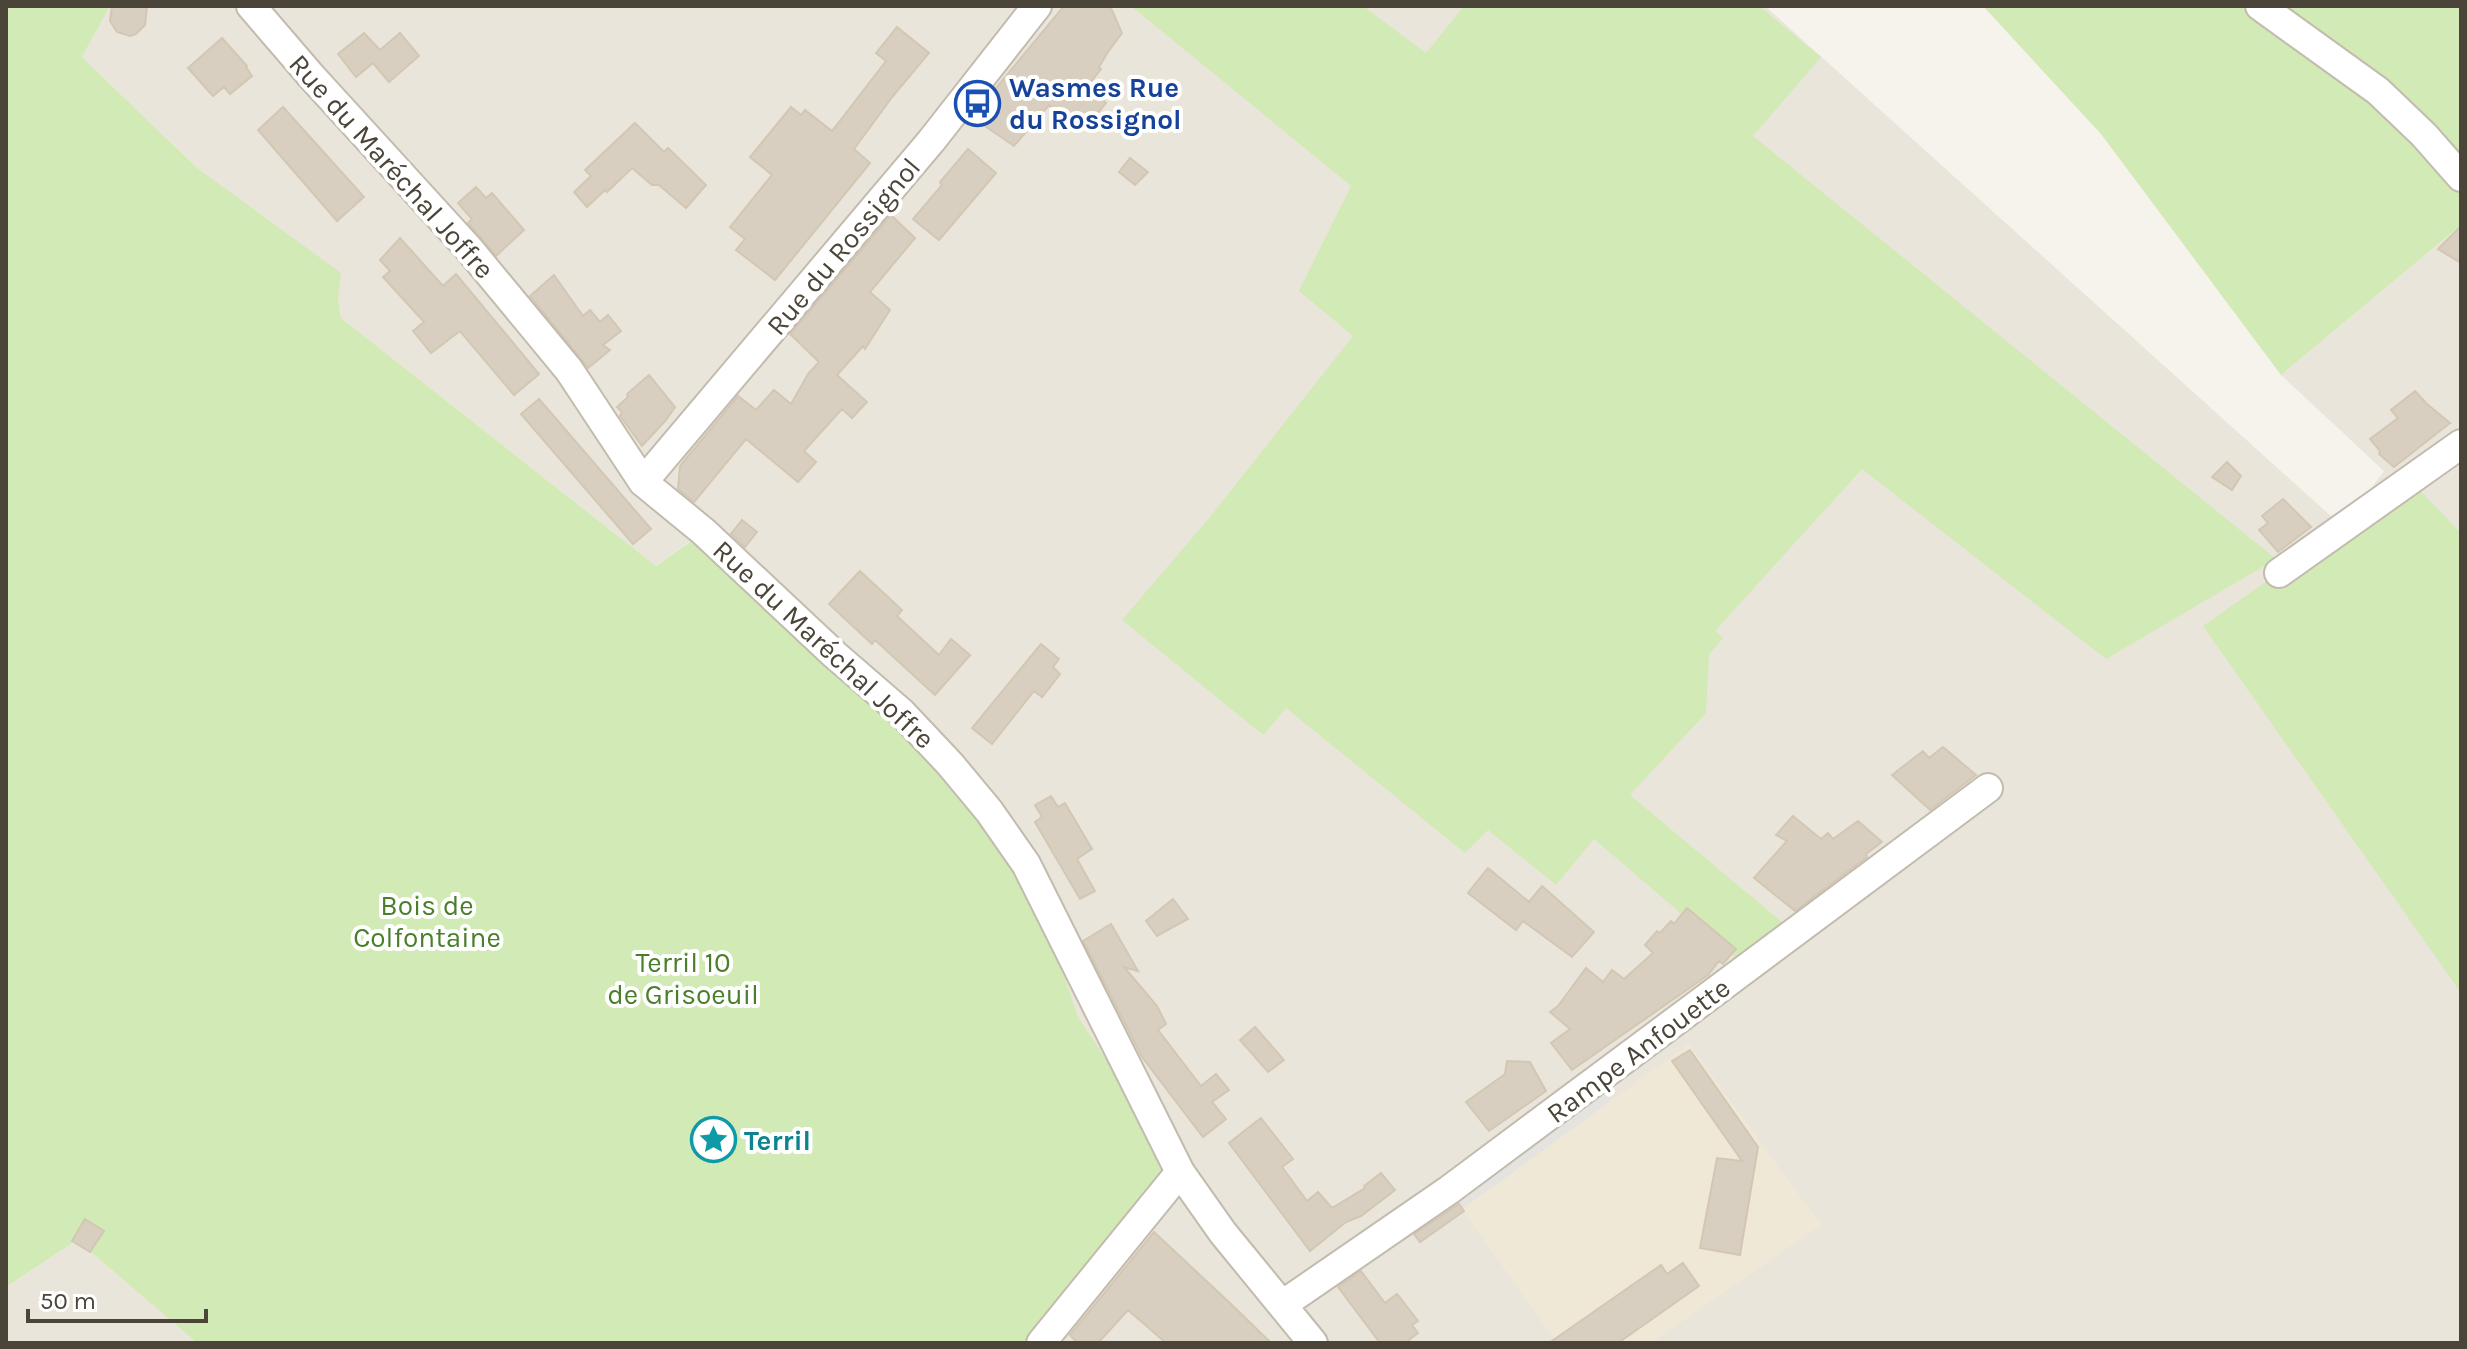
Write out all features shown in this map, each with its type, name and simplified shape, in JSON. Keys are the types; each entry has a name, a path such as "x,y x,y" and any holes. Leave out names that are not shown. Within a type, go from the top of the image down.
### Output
{"street":[{"name":"Rue du Maréchal Joffre","path":"251,6 469,249 569,370 643,482 704,532 835,655 901,712 989,811 1026,864 1180,1172 1223,1233 1313,1343"},
{"name":"Rue du Rossignol","path":"643,482 932,140 1037,6"},
{"path":"2260,6 2378,91 2424,135 2461,177"},
{"path":"2279,573 2461,444"},
{"name":"Rampe Anfouette","path":"1282,1305 1449,1190 1988,788"},
{"path":"1041,1343 1180,1172"}],"shaded area":[{"path":"110,6 1765,6 2343,527 2384,471 2281,375 2461,225 2461,1343 1038,1343 689,542 656,566 341,318 338,299 82,57"},
{"path":"1689,1044 1821,1225 1651,1343 1557,1343 1462,1209"},
{"path":"1598,1080 1612,1100 1462,1209 1457,1202"},
{"path":"77,1240 197,1343 6,1343 6,1287"}],"green space":[{"name":"Bois de Colfontaine","path":"6,6 110,6 82,57 197,168 341,273 338,299 341,318 656,566 704,532 767,591 1026,864 1078,1017 1180,1172 1041,1343 197,1343 77,1240 6,1287"},
{"path":"1131,6 1363,6 1426,53 1464,6 1759,6 1821,57 1753,136 2276,559 2106,659 1862,469 1715,631 1723,638 1709,654 1706,713 1630,795 1795,933 1748,967 1594,839 1556,885 1488,830 1465,853 1286,708 1263,735 1122,620 1210,517 1353,336 1299,291 1351,186"},
{"path":"1983,6 2461,6 2461,225 2281,375 2101,134"},
{"path":"2410,480 2461,533 2461,993 2203,626"}],"building":[{"path":"112,6 147,6 145,25 130,36 117,32 110,21"},
{"path":"1064,6 1108,6 1122,33 1090,83 1106,103 1082,128 1064,112 1062,115 1049,105 1014,146 972,117"},
{"path":"897,27 929,53 854,149 870,163 775,280 736,250 745,239 730,227 772,175 750,157 791,107 801,115 805,110 832,131 886,61 876,53"},
{"path":"364,33 380,50 400,33 419,56 389,82 373,63 356,77 338,54"},
{"path":"222,38 252,76 230,94 224,87 213,96 188,68"},
{"path":"283,107 364,197 337,221 258,130"},
{"path":"635,123 664,152 668,148 706,185 686,208 659,185 652,185 632,168 587,207 574,192 591,176 585,170"},
{"path":"968,149 996,173 939,240 913,219"},
{"path":"1130,158 1148,172 1135,185 1119,172"},
{"path":"476,187 486,198 492,193 524,230 496,256 468,223 472,219 458,203"},
{"path":"891,215 915,238 870,292 890,310 865,349 863,346 837,375 867,402 852,418 842,409 804,451 816,462 798,482 746,439 694,502 678,489 680,466 738,396 756,410 774,390 791,404 808,374 819,362 790,334"},
{"path":"2461,226 2461,263 2438,249"},
{"path":"400,238 443,286 456,274 539,374 514,395 460,331 431,353 413,331 424,322 383,277 390,271 380,260"},
{"path":"554,275 583,316 590,310 600,322 608,315 621,331 603,345 610,350 588,368 530,296"},
{"path":"649,375 675,407 642,446 617,407"},
{"path":"2415,391 2450,423 2394,467 2379,454 2380,451 2370,439 2398,418 2391,410"},
{"path":"539,399 651,529 633,544 521,414"},
{"path":"2227,462 2241,476 2232,490 2212,477"},
{"path":"2283,499 2311,527 2278,552 2259,530 2268,523 2262,516"},
{"path":"742,520 757,532 745,547 731,534"},
{"path":"860,571 902,610 897,616 939,655 951,639 970,655 935,695 875,640 872,644 829,604"},
{"path":"1041,644 1059,659 1053,667 1060,674 1042,697 1034,691 992,744 972,728"},
{"path":"1943,747 1976,775 1930,810 1892,775 1923,751 1929,758"},
{"path":"1051,796 1058,807 1065,803 1092,849 1077,859 1095,891 1080,899 1035,822 1042,817 1035,805"},
{"path":"1793,816 1821,839 1828,833 1833,839 1858,821 1882,842 1866,854 1867,857 1795,911 1754,878 1787,841 1776,835"},
{"path":"1488,868 1529,902 1542,886 1594,932 1572,957 1523,921 1516,930 1468,893"},
{"path":"1173,899 1188,919 1157,936 1146,921"},
{"path":"1687,908 1736,949 1723,964 1719,961 1708,975 1572,1070 1551,1043 1570,1029 1550,1012 1586,968 1603,982 1612,970 1624,979 1653,953 1645,945 1657,931 1660,933 1671,921 1674,924"},
{"path":"1111,924 1138,971 1124,967 1157,1006 1166,1024 1158,1030 1201,1086 1216,1074 1229,1090 1212,1102 1226,1119 1203,1137 1142,1057 1083,941"},
{"path":"1255,1027 1284,1060 1268,1072 1240,1040"},
{"path":"1690,1050 1758,1147 1740,1255 1700,1248 1717,1158 1742,1161 1672,1061"},
{"path":"1507,1061 1530,1062 1546,1091 1489,1131 1466,1102 1505,1074"},
{"path":"1261,1118 1293,1159 1282,1167 1307,1201 1318,1192 1332,1208 1365,1188 1381,1173 1395,1190 1361,1216 1346,1222 1310,1251 1229,1143"},
{"path":"1459,1204 1464,1211 1420,1242 1414,1234"},
{"path":"85,1219 104,1231 90,1252 72,1241"},
{"path":"1154,1232 1271,1343 1166,1343 1128,1310 1098,1343 1077,1343 1070,1335"},
{"path":"1683,1263 1699,1286 1618,1343 1549,1343 1661,1265 1667,1274"},
{"path":"1361,1271 1385,1303 1397,1294 1418,1321 1412,1325 1418,1333 1405,1343 1380,1343 1338,1287"}],"place":[{"name":"Wasmes Rue du Rossignol","path":"978,103"},
{"name":"Terril","path":"713,1140"}],"park label":[{"name":"Terril 10 de Grisoeuil","path":"683,978"}]}
